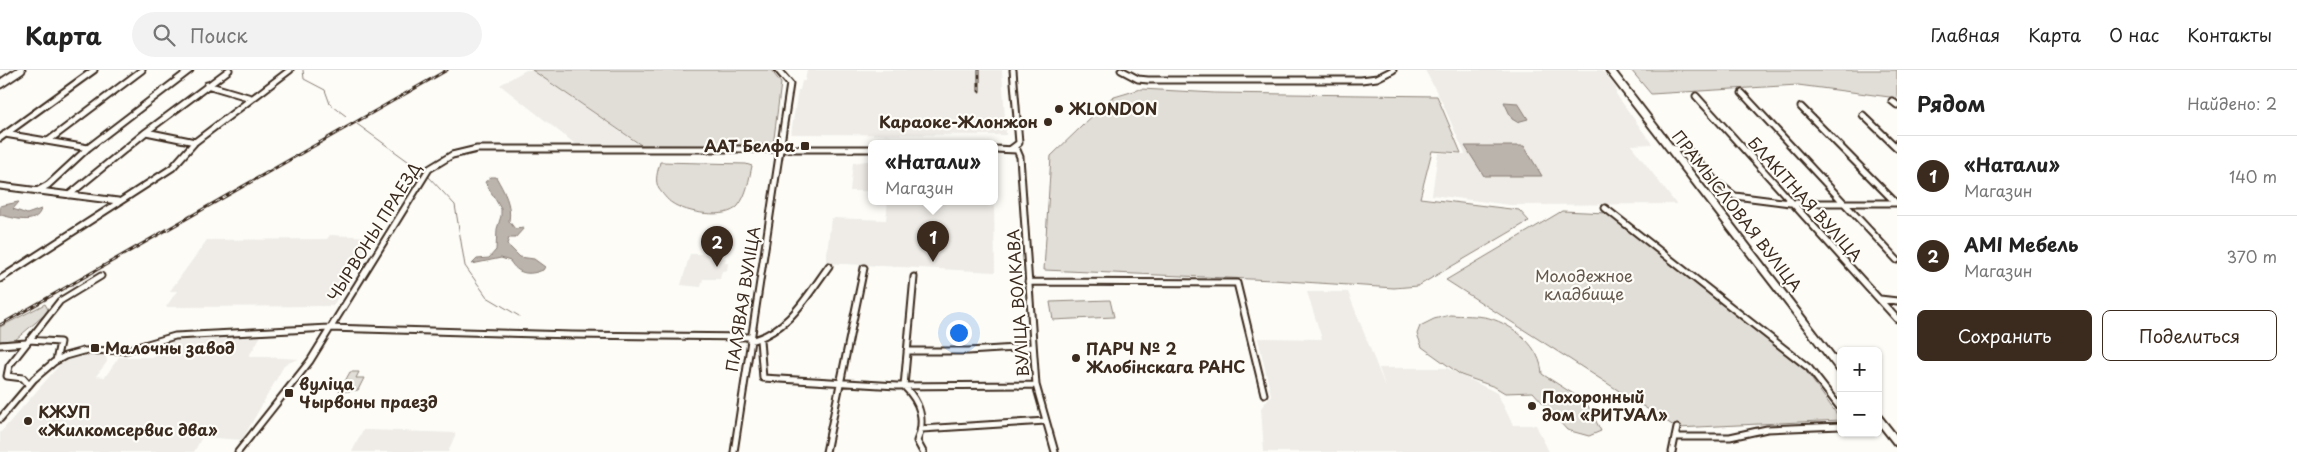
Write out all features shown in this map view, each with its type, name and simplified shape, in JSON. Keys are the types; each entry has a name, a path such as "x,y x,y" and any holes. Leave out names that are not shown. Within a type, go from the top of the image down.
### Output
{"main road":[{"path":"0,84 21,70"},
{"name":"ПРАМЫСЛОВАЯ ВУЛІЦА","path":"1610,70 1837,365"},
{"path":"1882,423 1897,442"}],"street":[{"path":"0,138 94,70"},
{"path":"48,141 142,70"},
{"path":"37,191 48,185 88,148 190,70"},
{"path":"69,195 146,132 229,70"},
{"path":"0,279 118,201 172,168 195,142 290,70"},
{"path":"778,70 790,84 780,149"},
{"path":"998,149 1010,149 1019,143 1013,70"},
{"path":"1121,70 1144,80 1361,80 1377,78 1393,70"},
{"path":"207,85 251,98"},
{"path":"1742,93 1897,260"},
{"name":"БЛАКІТНАЯ ВУЛІЦА","path":"1696,96 1897,319"},
{"path":"1892,101 1897,105"},
{"path":"1801,107 1896,203"},
{"path":"1862,115 1897,148"},
{"path":"146,132 195,142"},
{"path":"5,134 88,148"},
{"path":"1670,148 1688,150 1715,181 1735,196 1790,202 1896,203"},
{"name":"ЧЫРВОНЫ ПРАЕЗД","path":"238,452 292,385 428,168 455,152 477,149 868,149"},
{"name":"ПАЛЯВАЯ ВУЛІЦА","path":"734,452 780,149"},
{"name":"ВУЛІЦА ВОЛКАВА","path":"1010,149 1016,150 1020,157 1036,385 1055,452"},
{"path":"0,186 118,201"},
{"path":"102,200 105,210"},
{"path":"1605,208 1809,368 1837,404"},
{"path":"0,419 29,385 56,361 79,352 128,350 155,340 175,336 329,328 760,340 775,333 828,266"},
{"path":"826,452 864,268"},
{"path":"29,385 24,378 7,376 9,366 60,301 101,276"},
{"path":"914,277 904,386 917,399 922,429 917,441 922,452"},
{"path":"1028,282 1237,284 1264,394"},
{"path":"1880,299 1897,301"},
{"path":"760,340 762,344 760,367 762,378 904,386 1036,385"},
{"path":"1,344 60,342 56,361"},
{"path":"907,351 968,351 1032,347"},
{"path":"922,429 1046,421"},
{"path":"1675,437 1730,437 1767,429 1837,426"},
{"path":"1672,452 1677,428"}],"shaded area":[{"path":"526,70 532,70 642,147 579,147 500,85"},
{"path":"807,70 1002,70 1006,135 791,134 798,90 800,90 802,81 805,81"},
{"path":"1425,70 1602,70 1616,88 1616,94 1652,144 1631,145 1676,204 1510,205 1432,195 1438,153 1465,154 1442,102"},
{"path":"1504,102 1518,103 1528,119 1517,122 1512,119"},
{"path":"1465,146 1524,146 1542,176 1484,176"},
{"path":"868,161 868,191 850,191 853,163"},
{"path":"491,177 496,177 504,193 509,209 509,221 515,229 524,228 515,238 509,238 507,244 520,257 534,259 545,267 543,270 524,273 516,269 510,261 501,258 472,264 477,259 489,258 496,250 497,229 501,209 485,182"},
{"path":"19,202 13,209 27,214 41,209 34,218 23,220 0,215 0,206"},
{"path":"888,205 994,205 995,272 826,263 831,218 886,220"},
{"name":"Малочны завод","path":"330,235 371,237 333,306 166,307 177,291 170,291 207,240 327,239"},
{"path":"690,254 710,254 709,258 726,258 725,263 728,263 727,270 722,271 720,279 703,279 701,287 681,285"},
{"path":"1307,292 1348,292 1386,389 1379,368 1447,368 1497,393 1513,425 1536,425 1549,452 1264,452 1261,408 1271,395 1258,338 1322,339"},
{"path":"262,334 249,356 299,359 285,364 242,440 202,437 194,452 0,452 0,433 63,361 80,356 106,355 107,362 96,376 105,377 119,357 153,357 162,341"},
{"path":"363,430 456,433 448,452 352,452"}],"green space":[{"path":"532,70 771,70 781,83 773,146 641,145"},
{"path":"1631,70 1897,70 1897,98 1798,85 1651,94"},
{"path":"1141,89 1215,93 1437,96 1461,153 1432,151 1420,198 1519,210 1529,221 1418,286 1394,288 1273,280 1044,270 1051,156 1111,98"},
{"path":"660,162 746,164 752,166 746,192 738,206 725,213 706,214 678,207 665,197 659,189 657,182"},
{"name":"Молодежное кладбище","path":"1562,211 1607,213 1805,370 1837,414 1837,420 1677,428 1446,280"},
{"path":"1110,300 1114,317 1053,320 1050,302"},
{"path":"45,304 49,311 15,340 0,341 0,327"},
{"path":"1450,315 1489,318 1508,326 1525,338 1537,355 1542,374 1586,402 1601,431 1589,436 1567,430 1533,392 1505,393 1495,387 1461,375 1422,347 1417,334 1420,326 1434,319"},
{"path":"350,372 359,372 356,378 364,378 358,390 339,392"}],"waterway":[{"path":"303,70 304,79 325,90 330,104 346,116"},
{"path":"357,124 423,172"},
{"path":"428,176 455,205 465,266 487,297 519,316"}],"railway":[{"path":"0,325 447,70"},
{"path":"979,70 979,91"}],"place":[{"name":"ЖLONDON","path":"1059,109"},
{"name":"Караоке-Жлонжон","path":"1048,122"},
{"name":"ААТ Белфа","path":"805,146"},
{"name":"«Натали»","path":"933,262"},
{"name":"AMI Мебель","path":"717,267"},
{"name":"Малочны завод","path":"95,348"},
{"name":"ПАРЧ № 2 Жлобінскага РАНС","path":"1076,358"},
{"name":"вуліца Чырвоны праезд","path":"289,393"},
{"name":"Похоронный дом «РИТУАЛ»","path":"1532,406"},
{"name":"КЖУП «Жилкомсервис два»","path":"28,421"}]}
